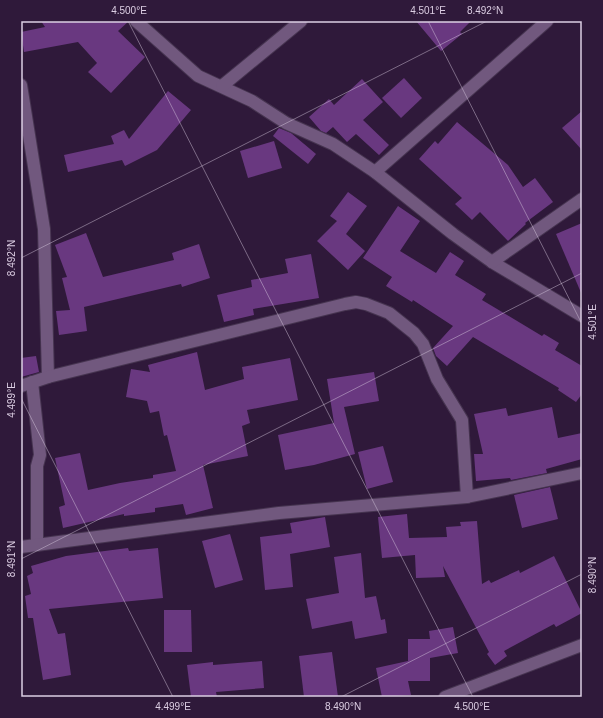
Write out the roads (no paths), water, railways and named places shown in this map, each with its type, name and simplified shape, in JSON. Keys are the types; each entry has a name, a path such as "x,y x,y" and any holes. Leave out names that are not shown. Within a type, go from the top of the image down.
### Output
{"street":[{"path":"136,21 198,76 252,101 286,124 333,144 375,172 453,234 492,262 582,316"},
{"path":"222,86 301,21"},
{"path":"375,172 547,21"},
{"path":"21,85 44,229 48,377"},
{"path":"492,262 582,199"},
{"path":"37,545 37,466 40,455 26,384 48,377 356,302 366,304 388,314 414,333 422,344 437,379 462,420 467,497"},
{"path":"21,548 279,512 467,497 582,473"},
{"path":"446,697 582,645"}]}
